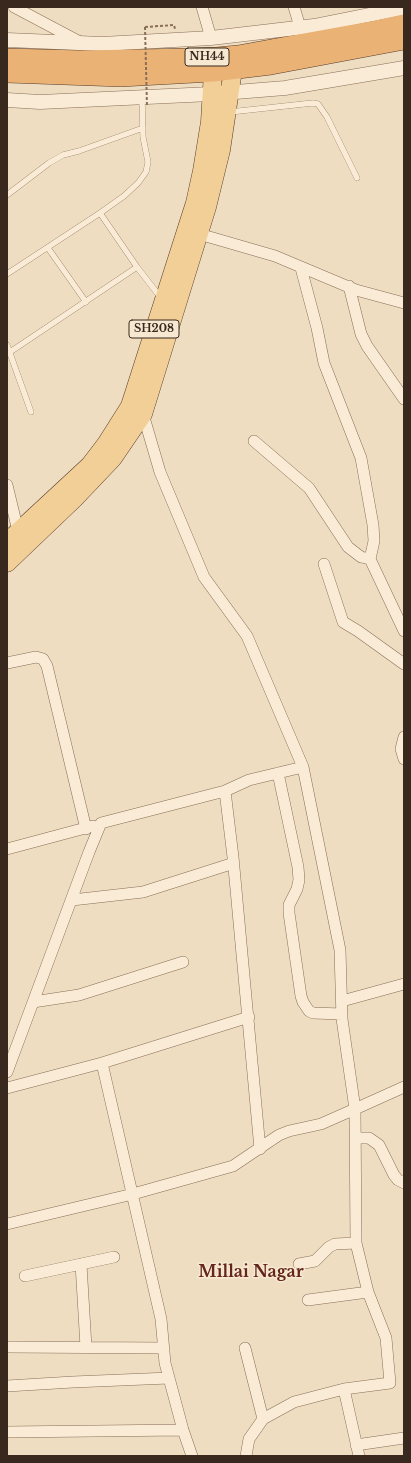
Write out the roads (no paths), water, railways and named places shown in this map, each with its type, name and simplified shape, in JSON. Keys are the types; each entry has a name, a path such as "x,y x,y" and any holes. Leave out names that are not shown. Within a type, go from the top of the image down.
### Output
{"highway":[{"name":"NH44","path":"7,58 81,60 191,58 231,55 404,24"},
{"name":"NH44","path":"7,73 121,77 213,72 309,59 404,40"}],"main road":[{"name":"SH208","path":"7,563 74,499 112,458 136,410 199,234 207,207 221,150 228,112 233,70"},
{"name":"SH208","path":"12,537 90,465 136,410 163,301 195,203 210,122 213,72"}],"street":[{"path":"14,7 82,43"},
{"path":"202,7 211,38"},
{"path":"294,7 300,27"},
{"path":"7,40 108,43 211,38 314,26 370,11 404,8"},
{"path":"7,100 40,102 144,102 230,92 285,88 404,68"},
{"path":"199,234 275,256 301,268 349,286 404,303"},
{"path":"301,268 317,328 324,363 361,458 373,525 374,541 370,559 404,631"},
{"path":"349,286 361,334 367,346 404,399"},
{"path":"136,410 204,577 246,636 303,767 340,950 342,1014 355,1109 356,1242 368,1292 386,1338 390,1383 344,1390 294,1402 262,1419 249,1439 246,1456"},
{"path":"254,441 308,488 348,548 361,557 370,559"},
{"path":"7,485 12,537"},
{"path":"324,564 343,622 404,664"},
{"path":"7,663 36,657 43,659 47,666 86,829"},
{"path":"404,737 401,749 404,759"},
{"path":"7,849 225,791 249,780 303,767"},
{"path":"278,773 298,867 299,880 297,889 289,905 289,913 301,996 309,1011 313,1013 342,1014"},
{"path":"225,791 234,863 260,1148"},
{"path":"7,1072 72,900 88,852 101,823"},
{"path":"72,900 144,892 234,863"},
{"path":"33,1002 79,995 183,962"},
{"path":"342,1001 404,984"},
{"path":"7,1088 102,1063 249,1017"},
{"path":"102,1063 162,1319 164,1348 169,1378 183,1430 192,1456"},
{"path":"7,1224 133,1194 233,1166 289,1131 321,1124 404,1088"},
{"path":"355,1138 369,1138 379,1144 394,1175 398,1180 404,1183"},
{"path":"299,1264 315,1261 334,1244 356,1242"},
{"path":"25,1276 114,1257"},
{"path":"81,1264 86,1347"},
{"path":"308,1300 368,1292"},
{"path":"7,1346 164,1348"},
{"path":"245,1348 262,1419"},
{"path":"7,1386 169,1378"},
{"path":"344,1390 359,1456"},
{"path":"7,1432 183,1430"},
{"path":"356,1445 404,1438"}],"lane":[{"path":"7,274 100,213 124,196 138,183 146,172 148,162 143,137 144,102"},
{"path":"228,112 313,103 318,104 327,117 357,178"},
{"path":"7,195 49,163 63,155 79,151 143,128"},
{"path":"100,213 137,267 163,301"},
{"path":"48,248 86,302"},
{"path":"10,352 137,267"},
{"path":"7,345 31,412"}],"district":[{"name":"Millai Nagar","path":"251,1272"}]}
